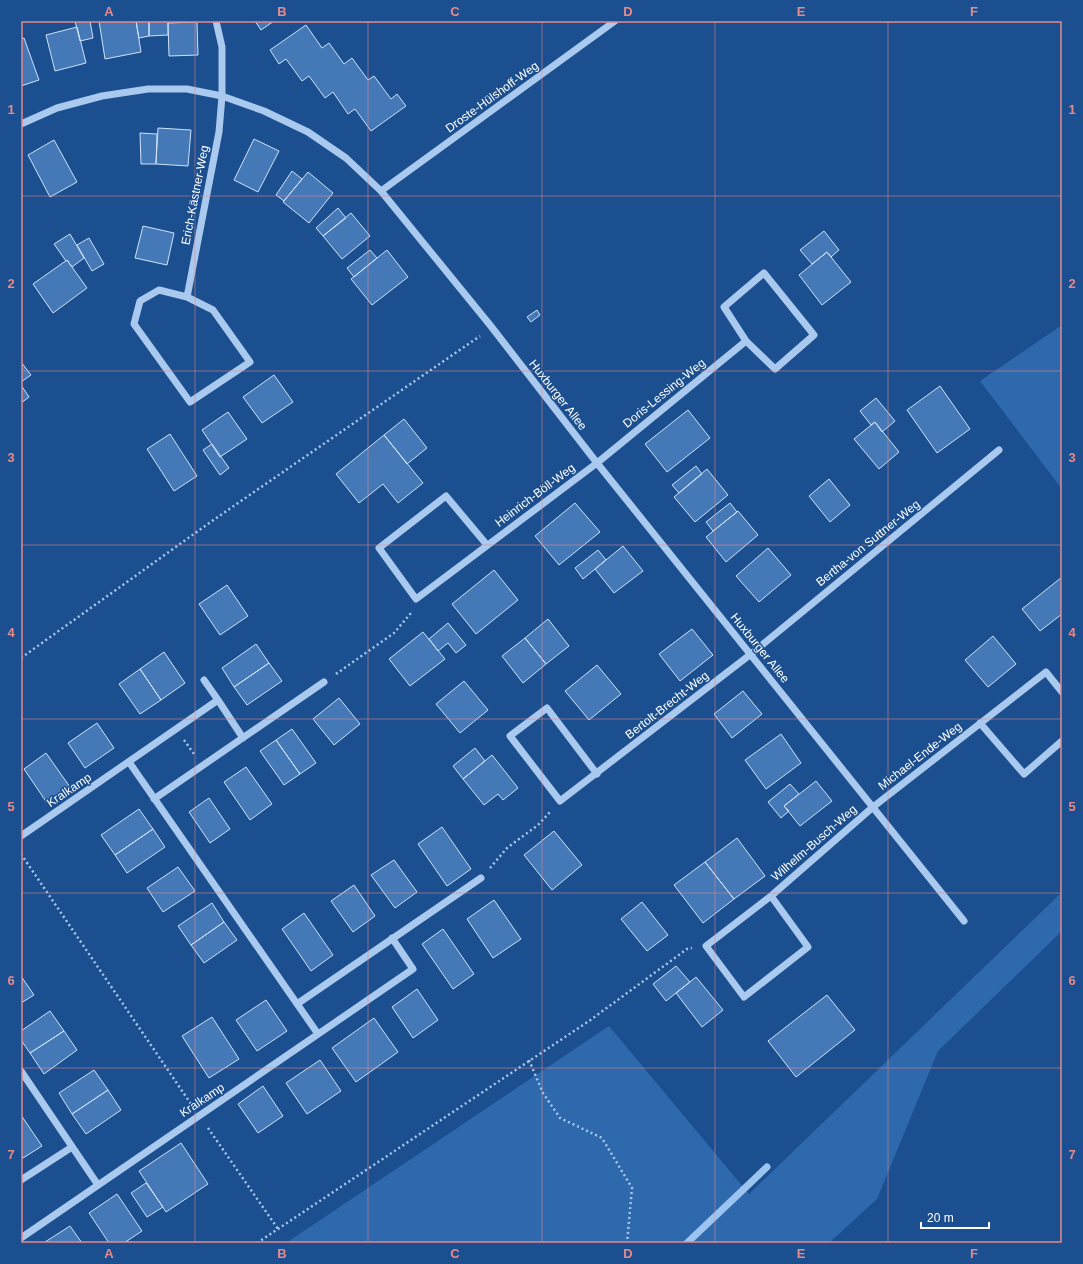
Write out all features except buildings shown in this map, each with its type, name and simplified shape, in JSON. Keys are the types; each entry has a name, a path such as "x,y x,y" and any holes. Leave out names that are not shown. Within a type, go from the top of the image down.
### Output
{"street":[{"name":"Erich-Kästner-Weg","path":"187,297 219,132 222,96 222,47 216,21"},
{"name":"Droste-Hülshoff-Weg","path":"381,190 615,21"},
{"name":"Huxburger Allee","path":"21,124 57,108 102,96 148,89 187,89 222,96 264,111 308,132 346,158 381,190 492,328 597,463 964,921"},
{"path":"764,273 814,335 774,369 746,341 724,307 764,273"},
{"path":"159,290 187,297 213,310 250,362 190,402 134,324 140,301 159,290"},
{"name":"Doris-Lessing-Weg","path":"597,463 746,341"},
{"name":"Bertha-von Suttner-Weg","path":"751,654 999,450"},
{"name":"Heinrich-Böll-Weg","path":"416,599 597,463"},
{"path":"416,599 378,548 446,496 487,545"},
{"name":"Bertolt-Brecht-Weg","path":"560,801 751,654"},
{"name":"Michael-Ende-Weg","path":"873,807 1046,672 1062,692"},
{"path":"204,680 243,738"},
{"path":"154,799 324,682"},
{"name":"Kralkamp","path":"21,836 218,700"},
{"path":"560,801 510,736 547,708 597,774"},
{"name":"Michael-Ende-Weg","path":"980,723 1024,774 1062,741"},
{"path":"129,762 318,1034"},
{"name":"Wilhelm-Busch-Weg","path":"771,896 808,947 744,997 706,946 771,896 873,807"},
{"path":"297,1004 481,878"},
{"name":"Kralkamp","path":"21,1238 413,969 392,938"},
{"path":"21,1071 98,1185"},
{"path":"21,1180 72,1147"}],"path":[{"path":"21,658 212,521 492,328"},
{"path":"324,682 394,633 410,614 416,599"},
{"path":"176,729 202,766"},
{"path":"481,878 506,848 538,825 560,801"},
{"path":"21,854 278,1230"},
{"path":"257,1243 589,1021 687,949 706,946"},
{"path":"530,1060 542,1093 560,1118 602,1138 632,1188 627,1243"}],"shaded area":[{"path":"1062,325 1062,489 980,381"},
{"path":"1062,892 1062,931 938,1051 877,1199 829,1243 286,1243 609,1026 749,1194"}],"waterway":[{"path":"687,1243 767,1167"}]}
